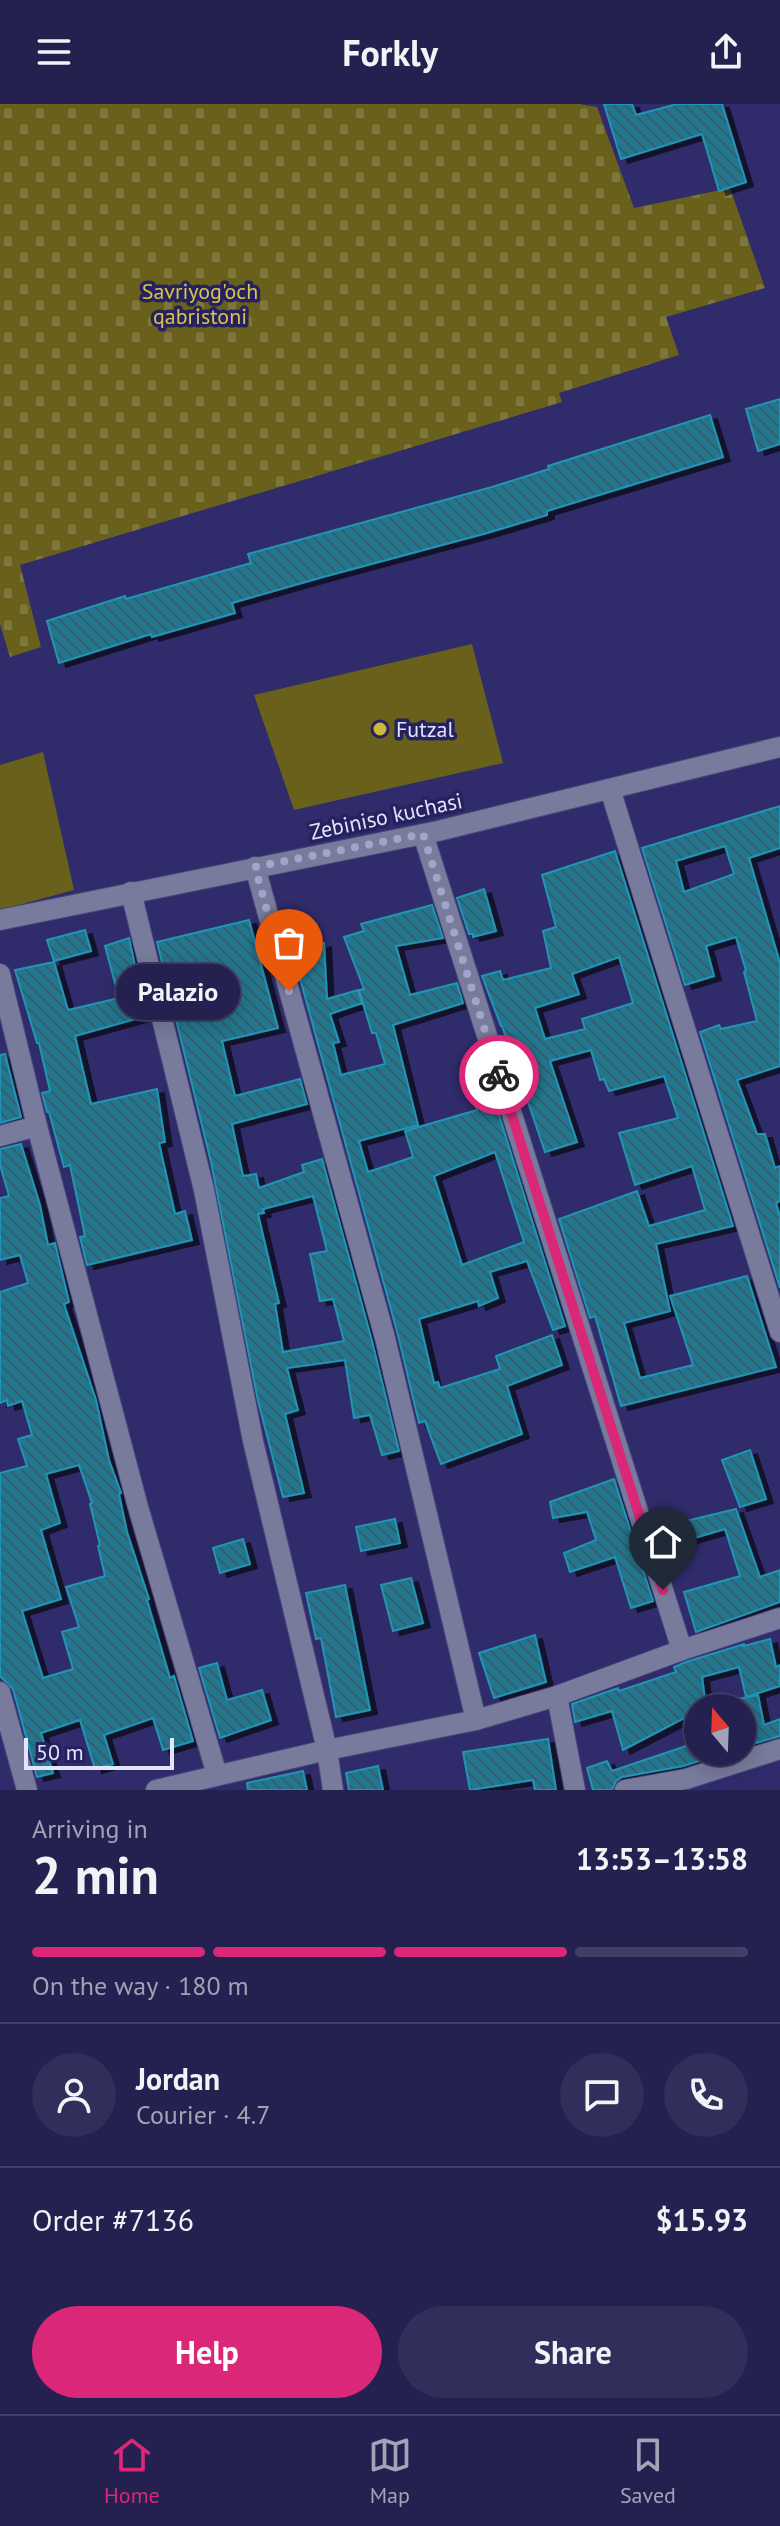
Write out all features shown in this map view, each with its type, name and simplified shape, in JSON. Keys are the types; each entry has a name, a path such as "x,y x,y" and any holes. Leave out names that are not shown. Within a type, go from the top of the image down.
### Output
{"street":[{"name":"Zebiniso kuchasi","path":"0,920 423,834 780,747"},
{"path":"610,789 780,1332"},
{"path":"423,834 682,1650"},
{"path":"255,867 385,1338 476,1720"},
{"path":"131,892 204,1190 253,1441 327,1750 333,1790"},
{"path":"0,974 138,1507 217,1775"},
{"path":"0,1136 37,1126"},
{"path":"156,1790 327,1750 476,1720 557,1696 780,1618"},
{"path":"0,1692 27,1790"},
{"path":"557,1696 575,1790"},
{"path":"625,1790 686,1779 780,1749"}],"green space":[{"name":"Savriyog'och qabristoni","path":"0,104 579,104 597,107 634,208 730,188 765,288 666,317 679,355 559,393 562,402 20,565 41,647 10,657 0,624"},
{"name":"Futzal","path":"472,644 503,763 294,810 254,695"},
{"path":"43,752 74,890 0,910 0,765"}],"building":[{"path":"604,104 632,104 636,115 677,104 722,104 746,182 719,191 702,134 621,159"},
{"path":"780,399 780,444 758,451 746,409"},
{"path":"710,415 723,457 547,511 547,515 487,533 232,603 235,613 152,637 151,634 59,663 47,621 125,596 126,599 251,563 248,554 492,487"},
{"path":"780,806 780,848 749,858 780,963 780,1066 737,1080 757,1134 765,1134 775,1168 780,1166 780,1201 776,1203 780,1217 780,1288 700,1032 719,1025 721,1029 757,1021 736,937 706,946 714,976 685,985 642,848","holes":["725,846 734,874 684,892 676,861"]},
{"path":"615,851 733,1226 656,1244 670,1311 624,1323 640,1378 693,1365 670,1296 747,1276 776,1367 621,1406 595,1316 590,1318 559,1219 637,1191 649,1226 705,1210 692,1166 635,1185 619,1133 678,1118 664,1076 609,1091 604,1079 600,1080 591,1050 550,1061 577,1142 545,1152 482,976 500,971 503,980 551,968 543,931 556,927 542,875","holes":["619,957 633,1003 582,1019 585,1029 545,1039 535,1008 579,994 572,974"]},
{"path":"484,889 496,931 473,937 469,934 457,898"},
{"path":"432,905 443,938 396,946 410,995 457,983 463,1003 393,1025 418,1125 359,1141 368,1172 413,1157 405,1131 477,1110 475,1105 494,1099 565,1326 553,1330 527,1261 490,1272 498,1298 479,1306 478,1301 419,1319 434,1383 438,1382 440,1388 500,1369 496,1356 552,1335 562,1365 507,1386 522,1434 441,1464 425,1421 419,1423 398,1335 293,953 324,943 327,999 358,990 362,1003 330,1014 339,1042 333,1043 341,1075 385,1064 359,990 364,989 344,937 364,931 361,924","holes":["495,1152 524,1242 462,1265 434,1176"]},
{"path":"249,920 278,1028 222,1041 235,1096 300,1079 307,1104 232,1124 243,1176 256,1174 259,1188 304,1172 302,1165 322,1159 372,1341 399,1451 382,1455 370,1415 354,1418 345,1360 287,1368 298,1410 285,1414 304,1493 283,1497 258,1401 211,1162 157,942","holes":["313,1196 327,1251 310,1254 320,1301 333,1299 344,1341 283,1352 275,1304 279,1303 258,1214 264,1213 263,1209"]},
{"path":"85,930 91,951 54,961 47,940"},
{"path":"129,938 146,1016 75,1036 91,1104 157,1089 165,1142 159,1143 175,1214 185,1211 192,1240 87,1265 80,1237 85,1236 70,1165 64,1167 47,1112 42,1093 50,1091 39,1043 15,970 54,962 68,1010 119,998 105,946"},
{"path":"5,1054 21,1117 0,1123 0,1055"},
{"path":"21,1144 40,1205 48,1245 55,1243 69,1302 64,1304 96,1400 109,1460 121,1493 127,1532 170,1678 174,1676 193,1741 163,1750 153,1718 104,1735 113,1764 95,1769 80,1720 41,1733 53,1773 37,1777 13,1689 0,1676 0,1473 27,1466 18,1439 32,1435 22,1401 8,1406 7,1400 0,1403 0,1292 28,1283 20,1255 0,1260 0,1198 9,1196 0,1165 0,1149","holes":["79,1465 92,1503 105,1576 66,1587 79,1627 62,1632 73,1669 43,1678 22,1611 61,1599 41,1530 60,1523 46,1474"]},
{"path":"750,1450 766,1499 740,1507 722,1460"},
{"path":"614,1479 653,1601 631,1608 615,1557 570,1572 564,1553 596,1540 587,1512 553,1518 550,1502"},
{"path":"736,1509 760,1577 780,1570 780,1602 696,1632 684,1592 740,1576 725,1529 670,1545 668,1540 661,1542 657,1528"},
{"path":"395,1519 400,1543 361,1551 356,1527"},
{"path":"243,1539 250,1564 220,1573 213,1548"},
{"path":"411,1578 423,1623 393,1631 381,1585"},
{"path":"345,1585 370,1710 336,1717 321,1638 316,1639 306,1593"},
{"path":"535,1635 546,1682 494,1698 479,1653"},
{"path":"770,1639 776,1667 780,1665 780,1686 745,1694 739,1667 702,1677 704,1694 684,1694 684,1718 623,1750 612,1711 575,1722 572,1704 676,1672 674,1667 686,1662"},
{"path":"217,1663 227,1700 262,1690 271,1720 220,1738 199,1668"},
{"path":"756,1695 764,1725 780,1719 780,1736 756,1743"},
{"path":"548,1739 556,1790 535,1790 533,1780 470,1790 463,1752"},
{"path":"684,1747 684,1766 622,1777 612,1790 593,1790 587,1768 607,1761 612,1771"},
{"path":"378,1766 383,1790 349,1790 346,1773"},
{"path":"303,1771 307,1790 248,1790 247,1783"}],"way so far":[{"path":"289,991 255,867 423,834 499,1075"}],"place":[{"name":"Futzal","path":"380,729"},
{"name":"Palazio","path":"289,991"}],"route":[{"path":"499,1075 663,1590"}]}
